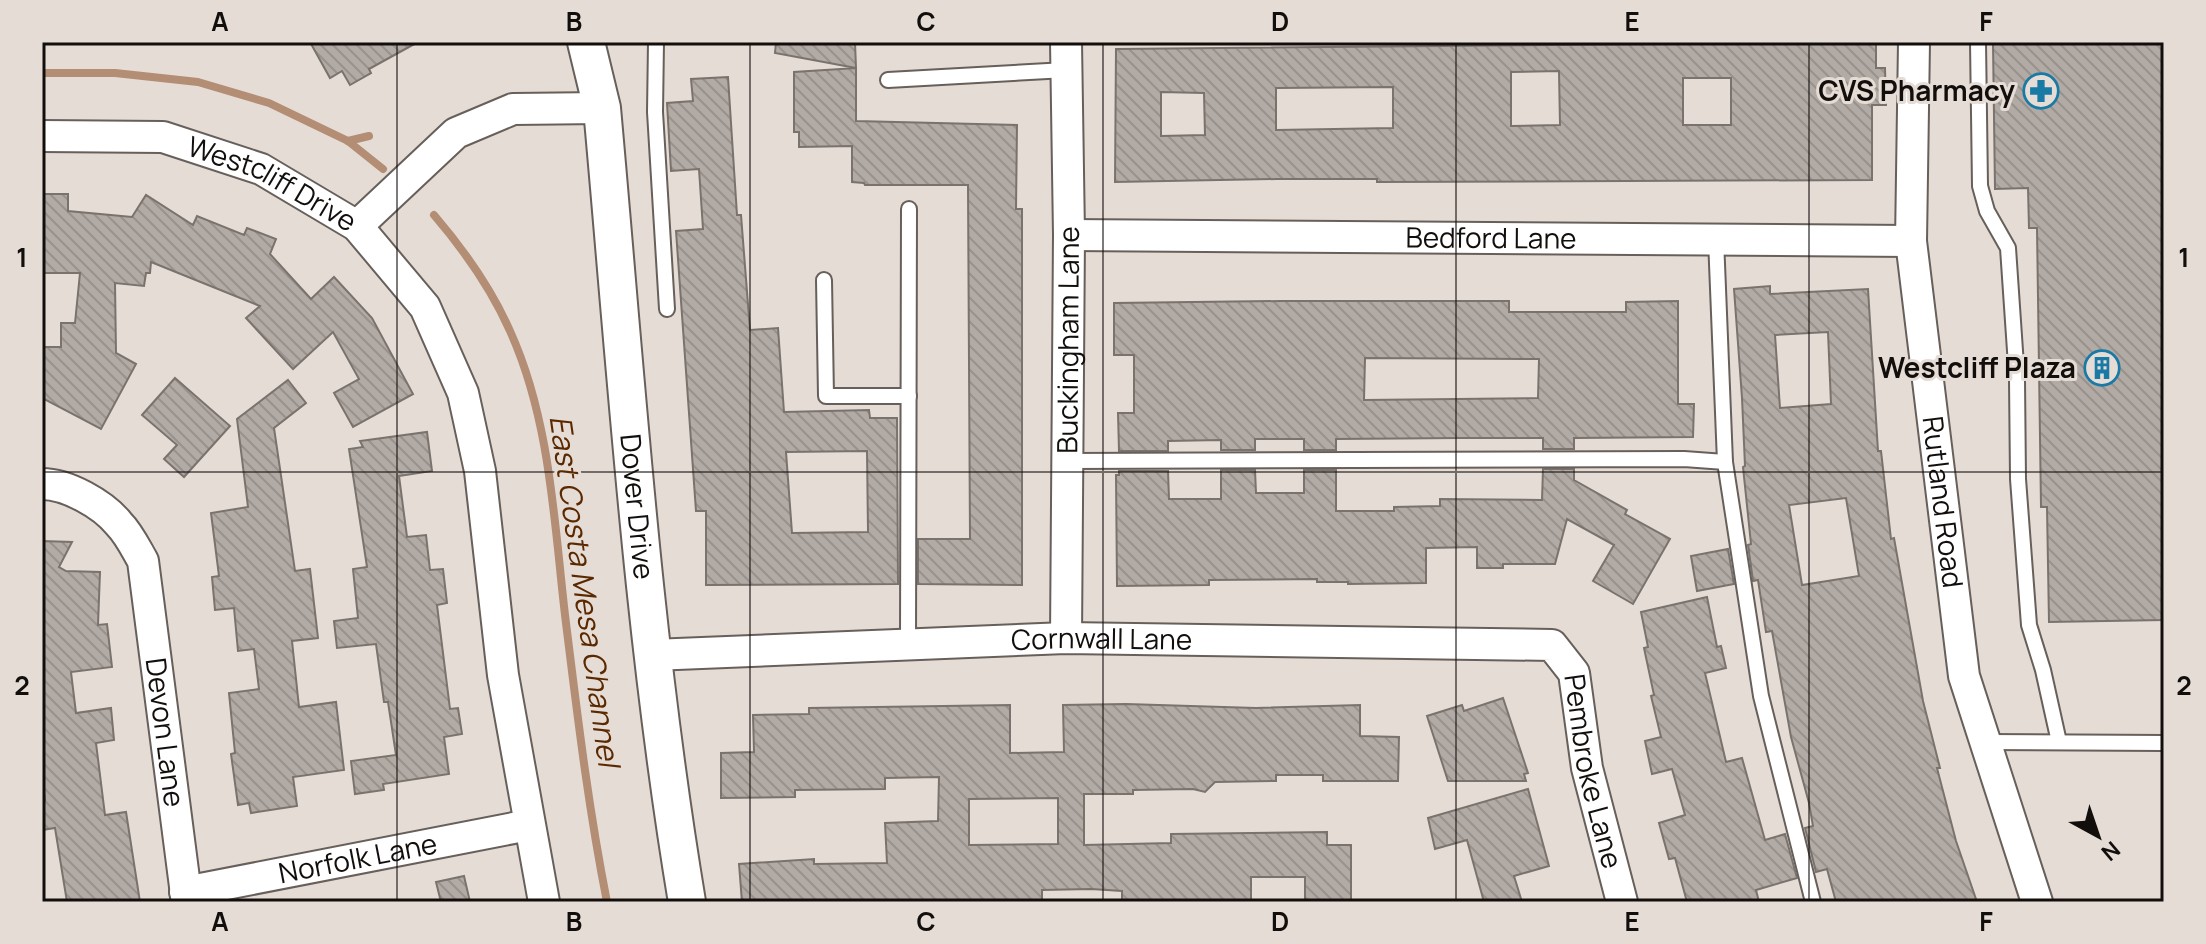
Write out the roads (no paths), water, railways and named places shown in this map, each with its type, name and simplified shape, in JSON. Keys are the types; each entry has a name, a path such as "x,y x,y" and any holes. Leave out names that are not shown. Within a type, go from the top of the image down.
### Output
{"street":[{"name":"Dover Drive","path":"586,42 602,108 652,655 671,807 687,902"},
{"name":"Dover Drive","path":"602,108 612,42"},
{"name":"Rutland Road","path":"1914,42 1911,241 1964,676 2037,902"},
{"name":"Buckingham Lane","path":"1066,56 1069,235 1066,638"},
{"name":"Westcliff Drive","path":"42,136 163,137 261,169 357,226 456,133 513,109 602,108"},
{"path":"357,226 425,307 463,393 480,471 503,675 544,902"},
{"name":"Bedford Lane","path":"1069,235 1911,241"},
{"name":"Devon Lane","path":"42,484 52,484 94,503 119,523 143,561 186,897"},
{"name":"Cornwall Lane","path":"652,655 1066,638 1552,645"},
{"name":"Pembroke Lane","path":"1552,645 1574,673 1587,768 1622,902"},
{"name":"Norfolk Lane","path":"186,897 529,825"}],"lane":[{"path":"656,42 655,112 667,309"},
{"path":"1978,42 1980,186 1987,211 2008,248 2017,380 2018,479 2029,625 2059,742"},
{"path":"888,80 1066,56"},
{"path":"908,643 909,209"},
{"path":"1716,239 1725,462 1761,696 1813,902"},
{"path":"824,280 826,396 909,396"},
{"path":"1067,461 1684,459 1725,462"},
{"path":"1985,742 2164,743"}],"waterway":[{"name":"East Costa Mesa Channel","path":"42,73 115,73 198,82 269,103 348,141 383,169"},
{"path":"348,141 369,136"},
{"name":"East Costa Mesa Channel","path":"434,215 486,285 510,331 534,399 548,470 583,759 607,902"}],"place":[{"name":"CVS Pharmacy","path":"2041,91"},
{"name":"Westcliff Plaza","path":"2102,368"}]}
